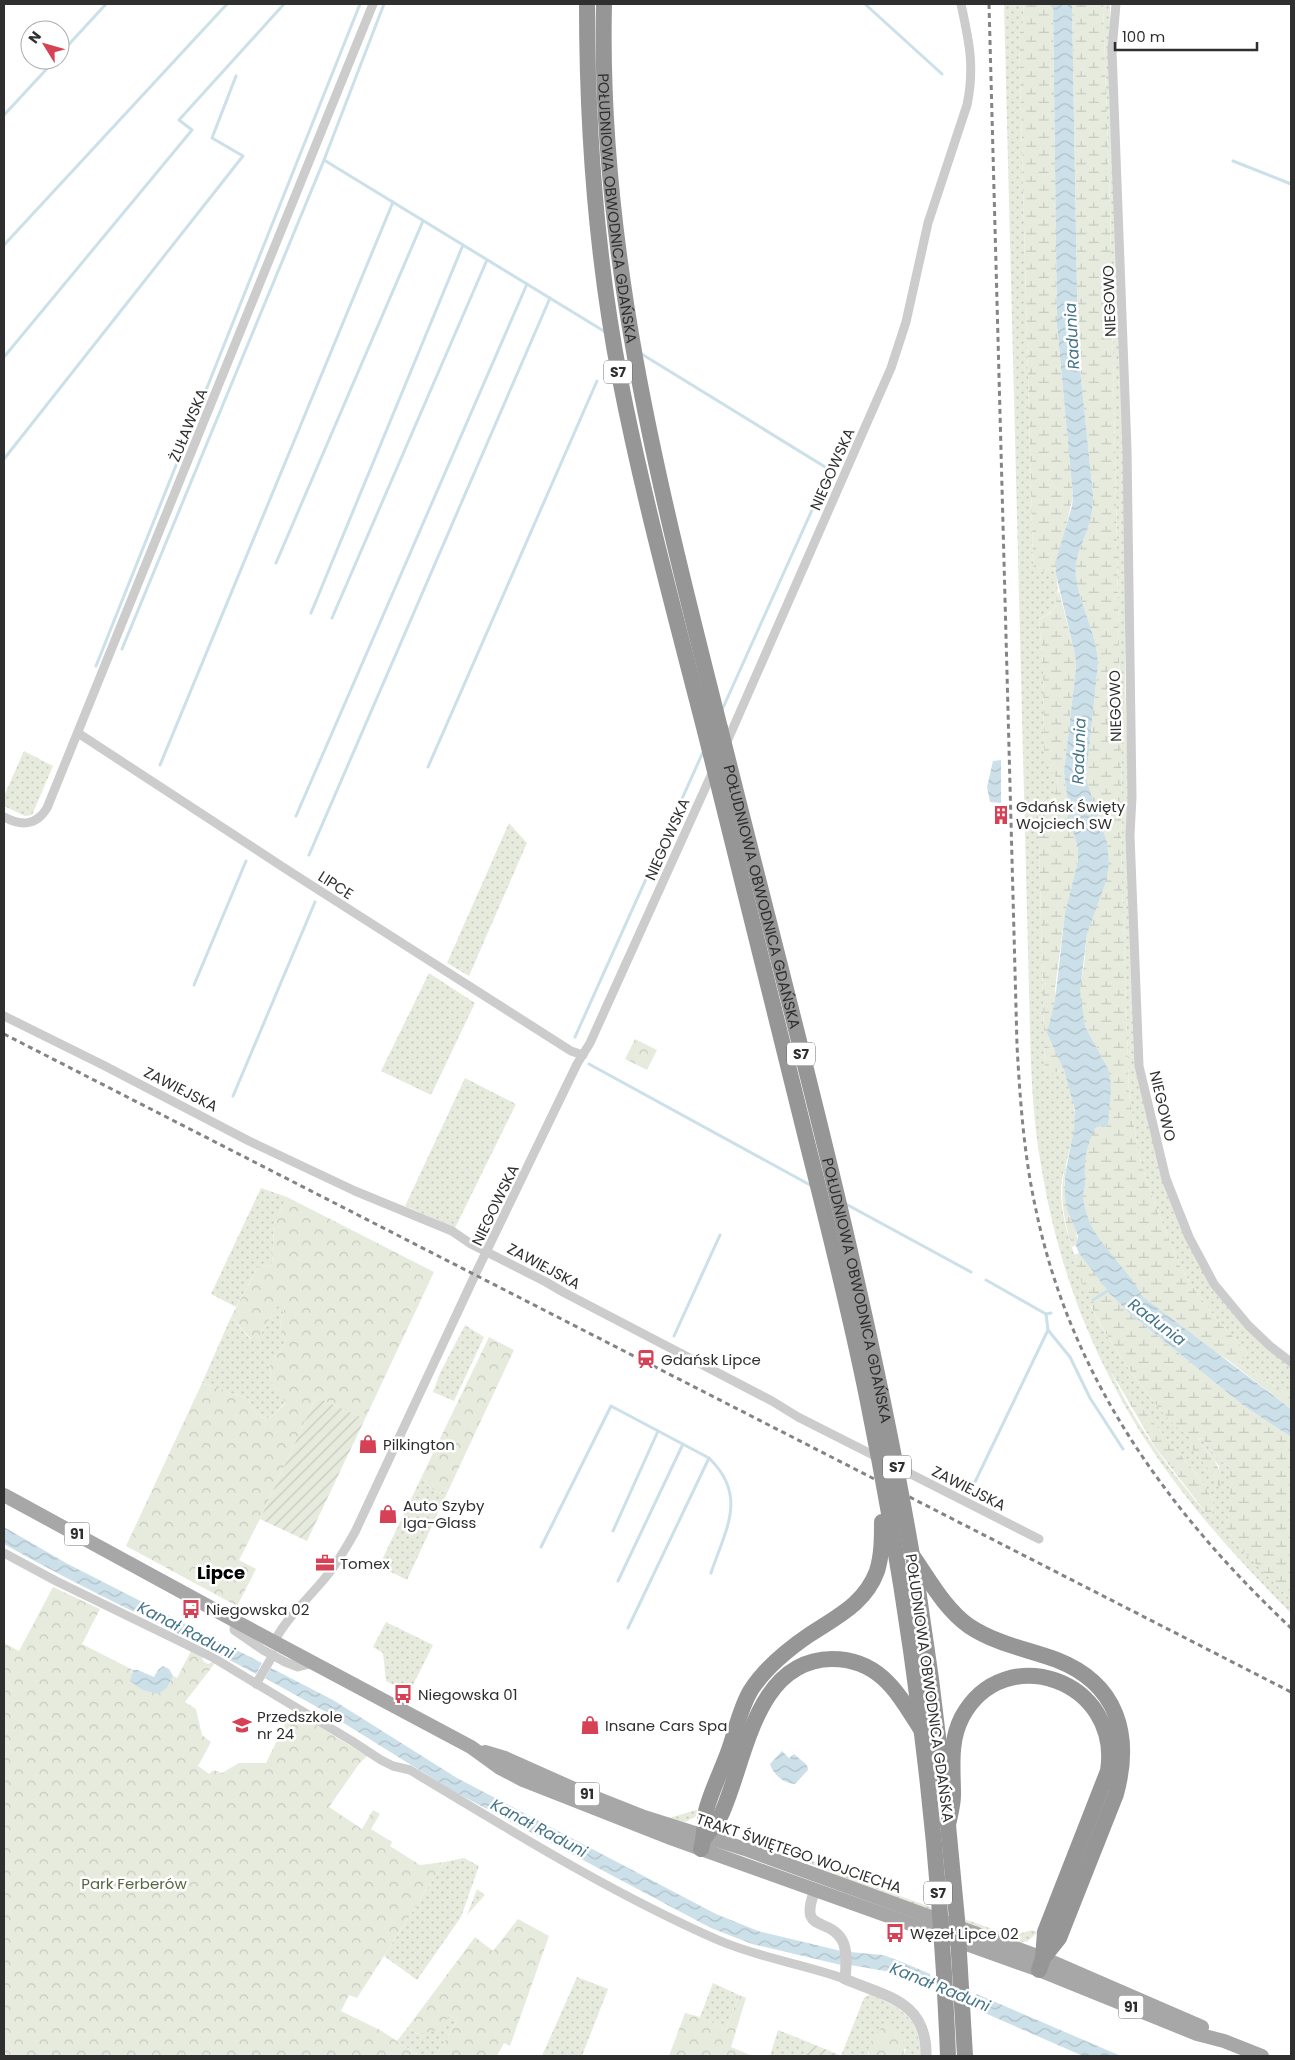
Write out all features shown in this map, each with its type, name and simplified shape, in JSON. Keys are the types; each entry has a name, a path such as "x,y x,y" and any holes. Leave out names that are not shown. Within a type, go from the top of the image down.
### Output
{"highway":[{"name":"POŁUDNIOWA OBWODNICA GDAŃSKA","path":"587,4 587,74 593,179 612,330 642,483 848,1311 881,1469 906,1610 922,1731 936,1865 948,2056"},
{"name":"POŁUDNIOWA OBWODNICA GDAŃSKA","path":"604,4 607,122 615,222 628,324 644,409 673,541 857,1277 892,1438 933,1688 957,1919 964,2056"},
{"path":"722,1788 744,1704 760,1677 790,1649 850,1609 873,1580 882,1544 879,1498 881,1469"},
{"path":"912,1554 950,1608 963,1621 992,1638 1059,1661 1078,1670 1095,1683 1112,1705 1121,1731 1124,1747 1122,1769 1116,1794 1045,1932 1041,1964"},
{"path":"703,1843 706,1812 722,1788 771,1691 792,1671 809,1662 838,1659 851,1661 875,1671 894,1689 922,1731"},
{"path":"948,1825 953,1796 951,1776 953,1743 956,1731 967,1709 984,1691 1005,1680 1036,1676 1061,1682 1078,1692 1092,1705 1104,1726 1109,1749 1108,1771 1077,1872"}],"main road":[{"name":"TRAKT ŚWIĘTEGO WOJCIECHA","path":"4,1495 235,1621 272,1654 313,1663 470,1747 500,1768 523,1780 1041,1964 1198,2034 1224,2041 1262,2056"},
{"name":"TRAKT ŚWIĘTEGO WOJCIECHA","path":"703,1843 815,1890 1041,1964"}],"street":[{"name":"ŻUŁAWSKA","path":"4,817 19,824 26,824 34,822 43,814 78,733 373,4"},
{"name":"NIEGOWSKA","path":"272,1654 290,1615 325,1578 347,1547 487,1252 590,1044 743,705 899,345 928,223 970,92 972,62 961,4"},
{"name":"NIEGOWO","path":"1116,4 1112,50 1126,420 1132,797 1130,835 1139,1066 1166,1179 1197,1255 1214,1284 1237,1312 1265,1341 1291,1362"},
{"name":"LIPCE","path":"78,733 436,965 571,1051 583,1055"},
{"name":"ZAWIEJSKA","path":"4,1016 249,1141 355,1190 452,1231 487,1252 772,1400 798,1417 1039,1540"},
{"path":"4,1553 71,1589 258,1681 382,1760 393,1766 410,1770 498,1823 643,1904 720,1941 819,1969 845,1974 896,1999 906,2006 921,2023 926,2042 926,2056"},
{"path":"258,1681 272,1654"},
{"name":"TRAKT ŚWIĘTEGO WOJCIECHA","path":"815,1890 809,1913 813,1919 840,1938 844,1948 845,1974"}],"green space":[{"path":"1004,4 1024,4 1023,22 1019,36 1033,565 1039,572 1056,568 1057,585 1056,603 1048,614 1039,620 1043,665 1044,750 1049,768 1057,779 1058,786 1051,799 1038,803 1045,1075 1064,1070 1075,1112 1074,1132 1061,1185 1063,1215 1074,1254 1077,1254 1075,1262 1087,1295 1091,1293 1094,1303 1090,1305 1107,1336 1135,1378 1166,1416 1180,1430 1192,1437 1192,1449 1213,1474 1220,1488 1219,1466 1198,1440 1202,1438 1216,1457 1230,1468 1230,1505 1226,1530 1242,1550 1291,1600 1291,1613 1215,1532 1169,1474 1148,1444 1098,1355 1067,1276 1046,1193 1034,1114 1030,1030","holes":["1111,1371 1205,1485 1213,1501 1212,1516 1207,1514 1154,1446 1130,1409"]},
{"path":"1024,4 1053,4 1057,325 1073,497 1056,568 1039,572 1035,570 1033,565 1019,36 1023,22"},
{"path":"1072,4 1103,4 1110,206 1122,797 1121,849 1129,1093 1139,1157 1157,1210 1180,1266 1212,1313 1248,1354 1238,1364 1291,1396 1291,1409 1228,1360 1159,1316 1116,1278 1088,1219 1078,1186 1102,1058 1085,1026 1081,1006 1077,1000 1093,908 1086,779 1098,664 1095,642 1076,577 1076,564 1090,520 1093,494 1078,349"},
{"path":"1103,4 1110,4 1110,53 1125,480 1125,679 1137,1067 1153,1131 1208,1278 1291,1365 1291,1396 1238,1364 1248,1354 1212,1313 1180,1266 1157,1210 1139,1157 1129,1093 1121,849 1122,797 1110,206"},
{"path":"1059,591 1075,655 1076,667 1064,772 1070,822 1078,848 1078,861 1065,914 1055,988 1064,1070 1045,1075 1038,803 1051,799 1058,786 1057,779 1046,764 1044,750 1043,665 1039,620 1050,613 1055,606"},
{"path":"24,751 53,766 32,815 25,816 4,806 4,796"},
{"path":"509,823 527,843 469,976 447,963"},
{"path":"429,973 475,1003 431,1095 381,1071"},
{"path":"635,1039 657,1050 647,1070 625,1059"},
{"path":"465,1078 516,1104 455,1228 405,1206"},
{"path":"1068,1152 1065,1190 1077,1239 1077,1245 1072,1247 1065,1222 1062,1200 1063,1178"},
{"path":"261,1188 287,1197 274,1224 272,1266 258,1267 236,1307 211,1294"},
{"path":"287,1197 434,1272 365,1419 316,1397 239,1560 256,1569 237,1606 126,1546 202,1383 248,1399 258,1417 270,1418 286,1403 271,1381 270,1365 286,1340 281,1331 281,1320 285,1306 277,1306 258,1339 251,1339 231,1317 258,1267 272,1266 274,1224"},
{"path":"1080,1253 1110,1294 1128,1312 1244,1406 1291,1437 1291,1600 1242,1550 1226,1530 1230,1505 1230,1468 1216,1457 1202,1438 1198,1439 1218,1467 1221,1480 1220,1489 1213,1474 1192,1449 1190,1445 1192,1437 1180,1430 1166,1416 1135,1378 1107,1336 1090,1304 1094,1303 1091,1294 1086,1295 1075,1262 1077,1254"},
{"path":"277,1306 285,1306 281,1320 281,1331 286,1340 270,1365 271,1381 286,1402 270,1418 258,1417 248,1399 202,1383 231,1317 250,1339 258,1339"},
{"path":"465,1325 484,1337 454,1401 433,1392 440,1373"},
{"path":"489,1337 514,1350 449,1489 440,1493 429,1487 422,1476"},
{"path":"1109,1368 1205,1485 1213,1501 1212,1516 1207,1514 1155,1447"},
{"path":"316,1397 365,1419 307,1541 260,1519"},
{"path":"422,1476 429,1487 440,1493 449,1489 407,1580 379,1566"},
{"name":"Park Ferberów","path":"53,1587 100,1609 82,1644 133,1670 131,1673 167,1688 173,1676 177,1678 191,1651 202,1656 203,1661 208,1664 215,1663 185,1702 196,1709 202,1735 211,1742 198,1766 209,1774 214,1770 222,1773 239,1763 266,1763 292,1710 367,1756 359,1764 329,1807 362,1829 373,1810 380,1814 371,1829 392,1842 390,1846 420,1865 444,1862 357,1998 349,1995 341,2011 380,2030 420,2056 4,2056 4,1643 19,1651"},
{"path":"386,1622 433,1645 409,1693 386,1681 383,1653 373,1647"},
{"path":"696,1810 699,1812 695,1817 685,1822 666,1819"},
{"path":"743,1836 827,1866 866,1884 1012,1936 1032,1930 1038,1932 1028,1941 1019,1943 850,1881 814,1865 742,1841"},
{"path":"464,1858 479,1866 461,1917 417,1980 384,1956 444,1862"},
{"path":"477,1889 485,1895 467,1915"},
{"path":"518,1919 549,1936 510,2046 504,2043 497,2056 436,2056 457,2021 450,2015 439,2030 418,2034 408,2027 475,1937 493,1951"},
{"path":"577,1977 608,1989 582,2056 542,2056"},
{"path":"713,1983 739,1995 726,2029 700,2017"},
{"path":"870,1994 892,2005 907,2016 913,2023 920,2043 921,2056 903,2056 906,2049 868,2052 868,2056 841,2056 864,1998"},
{"path":"739,1995 746,1998 731,2047 753,2056 669,2056 685,2013 700,2017 726,2029"},
{"path":"450,2015 457,2021 436,2056 420,2056 397,2041 408,2027 418,2034"},
{"path":"888,2020 901,2036 904,2046 903,2056 868,2056 872,2039"},
{"path":"778,2030 808,2042 803,2056 770,2056"},
{"path":"808,2042 837,2054 836,2056 803,2056"}],"water":[{"name":"Radunia","path":"1053,4 1072,4 1078,349 1093,494 1090,520 1076,564 1076,577 1095,642 1098,664 1086,779 1107,843 1109,864 1106,881 1087,934 1080,991 1085,1026 1108,1069 1111,1088 1108,1125 1095,1128 1087,1149 1084,1201 1088,1218 1098,1237 1130,1277 1143,1297 1291,1409 1291,1437 1244,1406 1128,1312 1110,1294 1079,1253 1076,1246 1078,1236 1067,1209 1065,1175 1074,1129 1075,1110 1064,1070 1047,1033 1055,1001 1065,913 1078,861 1078,848 1070,822 1064,772 1076,667 1075,655 1056,574 1056,561 1073,497 1057,325"},
{"path":"1001,760 1001,803 990,802 987,787 993,761"},
{"name":"Kanał Raduni","path":"4,1527 66,1563 262,1663 256,1674 66,1578 4,1544"},
{"path":"163,1666 169,1669 173,1676 167,1688 157,1694 141,1689 130,1681 133,1670 138,1670 154,1677"},
{"name":"Kanał Raduni","path":"271,1668 333,1700 457,1778 716,1914 758,1931 841,1951 841,1965 752,1944 711,1928 453,1791 326,1712 265,1678"},
{"path":"782,1751 789,1758 794,1754 807,1765 808,1770 795,1784 780,1778 770,1764"},
{"name":"Kanał Raduni","path":"850,1952 883,1955 902,1962 1121,2056 1083,2056 891,1972 850,1965"}],"pier":[{"path":"930,1970 976,1991 977,2013 931,1992"}],"waterway":[{"path":"70,43 106,4"},
{"path":"4,245 227,4"},
{"path":"4,357 192,130 179,120 284,4"},
{"path":"96,666 360,4"},
{"path":"122,649 324,160 384,4"},
{"path":"865,4 942,74"},
{"path":"4,115 46,70"},
{"path":"4,459 243,156 212,138 236,76"},
{"path":"324,160 607,333"},
{"path":"1233,161 1291,184"},
{"path":"160,765 393,202"},
{"path":"276,563 423,221"},
{"path":"311,613 463,245"},
{"path":"332,618 487,260"},
{"path":"296,816 527,284"},
{"path":"309,855 550,298"},
{"path":"640,353 830,470 722,710"},
{"path":"428,767 597,381"},
{"path":"575,1037 703,752"},
{"path":"194,985 246,861"},
{"path":"233,1096 315,902"},
{"path":"589,1064 812,1186"},
{"path":"844,1203 971,1272"},
{"path":"674,1336 720,1235"},
{"path":"986,1280 1046,1314"},
{"path":"1093,1300 1109,1290"},
{"path":"974,1484 1048,1330 1046,1314 1051,1313"},
{"path":"1048,1330 1070,1357 1090,1398 1123,1449"},
{"path":"541,1547 611,1406 709,1458 721,1472 728,1486 731,1499 730,1513 711,1573"},
{"path":"613,1531 658,1431"},
{"path":"618,1581 683,1444"},
{"path":"628,1628 709,1458"}],"railway":[{"path":"989,4 1017,1045 1028,1169 1036,1210 1052,1271 1073,1330 1100,1386 1130,1438 1165,1489 1246,1584 1291,1628"},
{"path":"4,1034 1291,1692"}],"place":[{"name":"Gdańsk Święty Wojciech SW","path":"1001,815"},
{"name":"Gdańsk Lipce","path":"646,1359"},
{"name":"Pilkington","path":"368,1444"},
{"name":"Auto Szyby Iga-Glass","path":"388,1514"},
{"name":"Tomex","path":"325,1563"},
{"name":"Niegowska 02","path":"191,1609"},
{"name":"Niegowska 01","path":"403,1694"},
{"name":"Przedszkole nr 24","path":"242,1725"},
{"name":"Insane Cars Spa","path":"590,1725"},
{"name":"Węzeł Lipce 02","path":"895,1933"}],"district":[{"name":"Lipce","path":"221,1572"}]}
